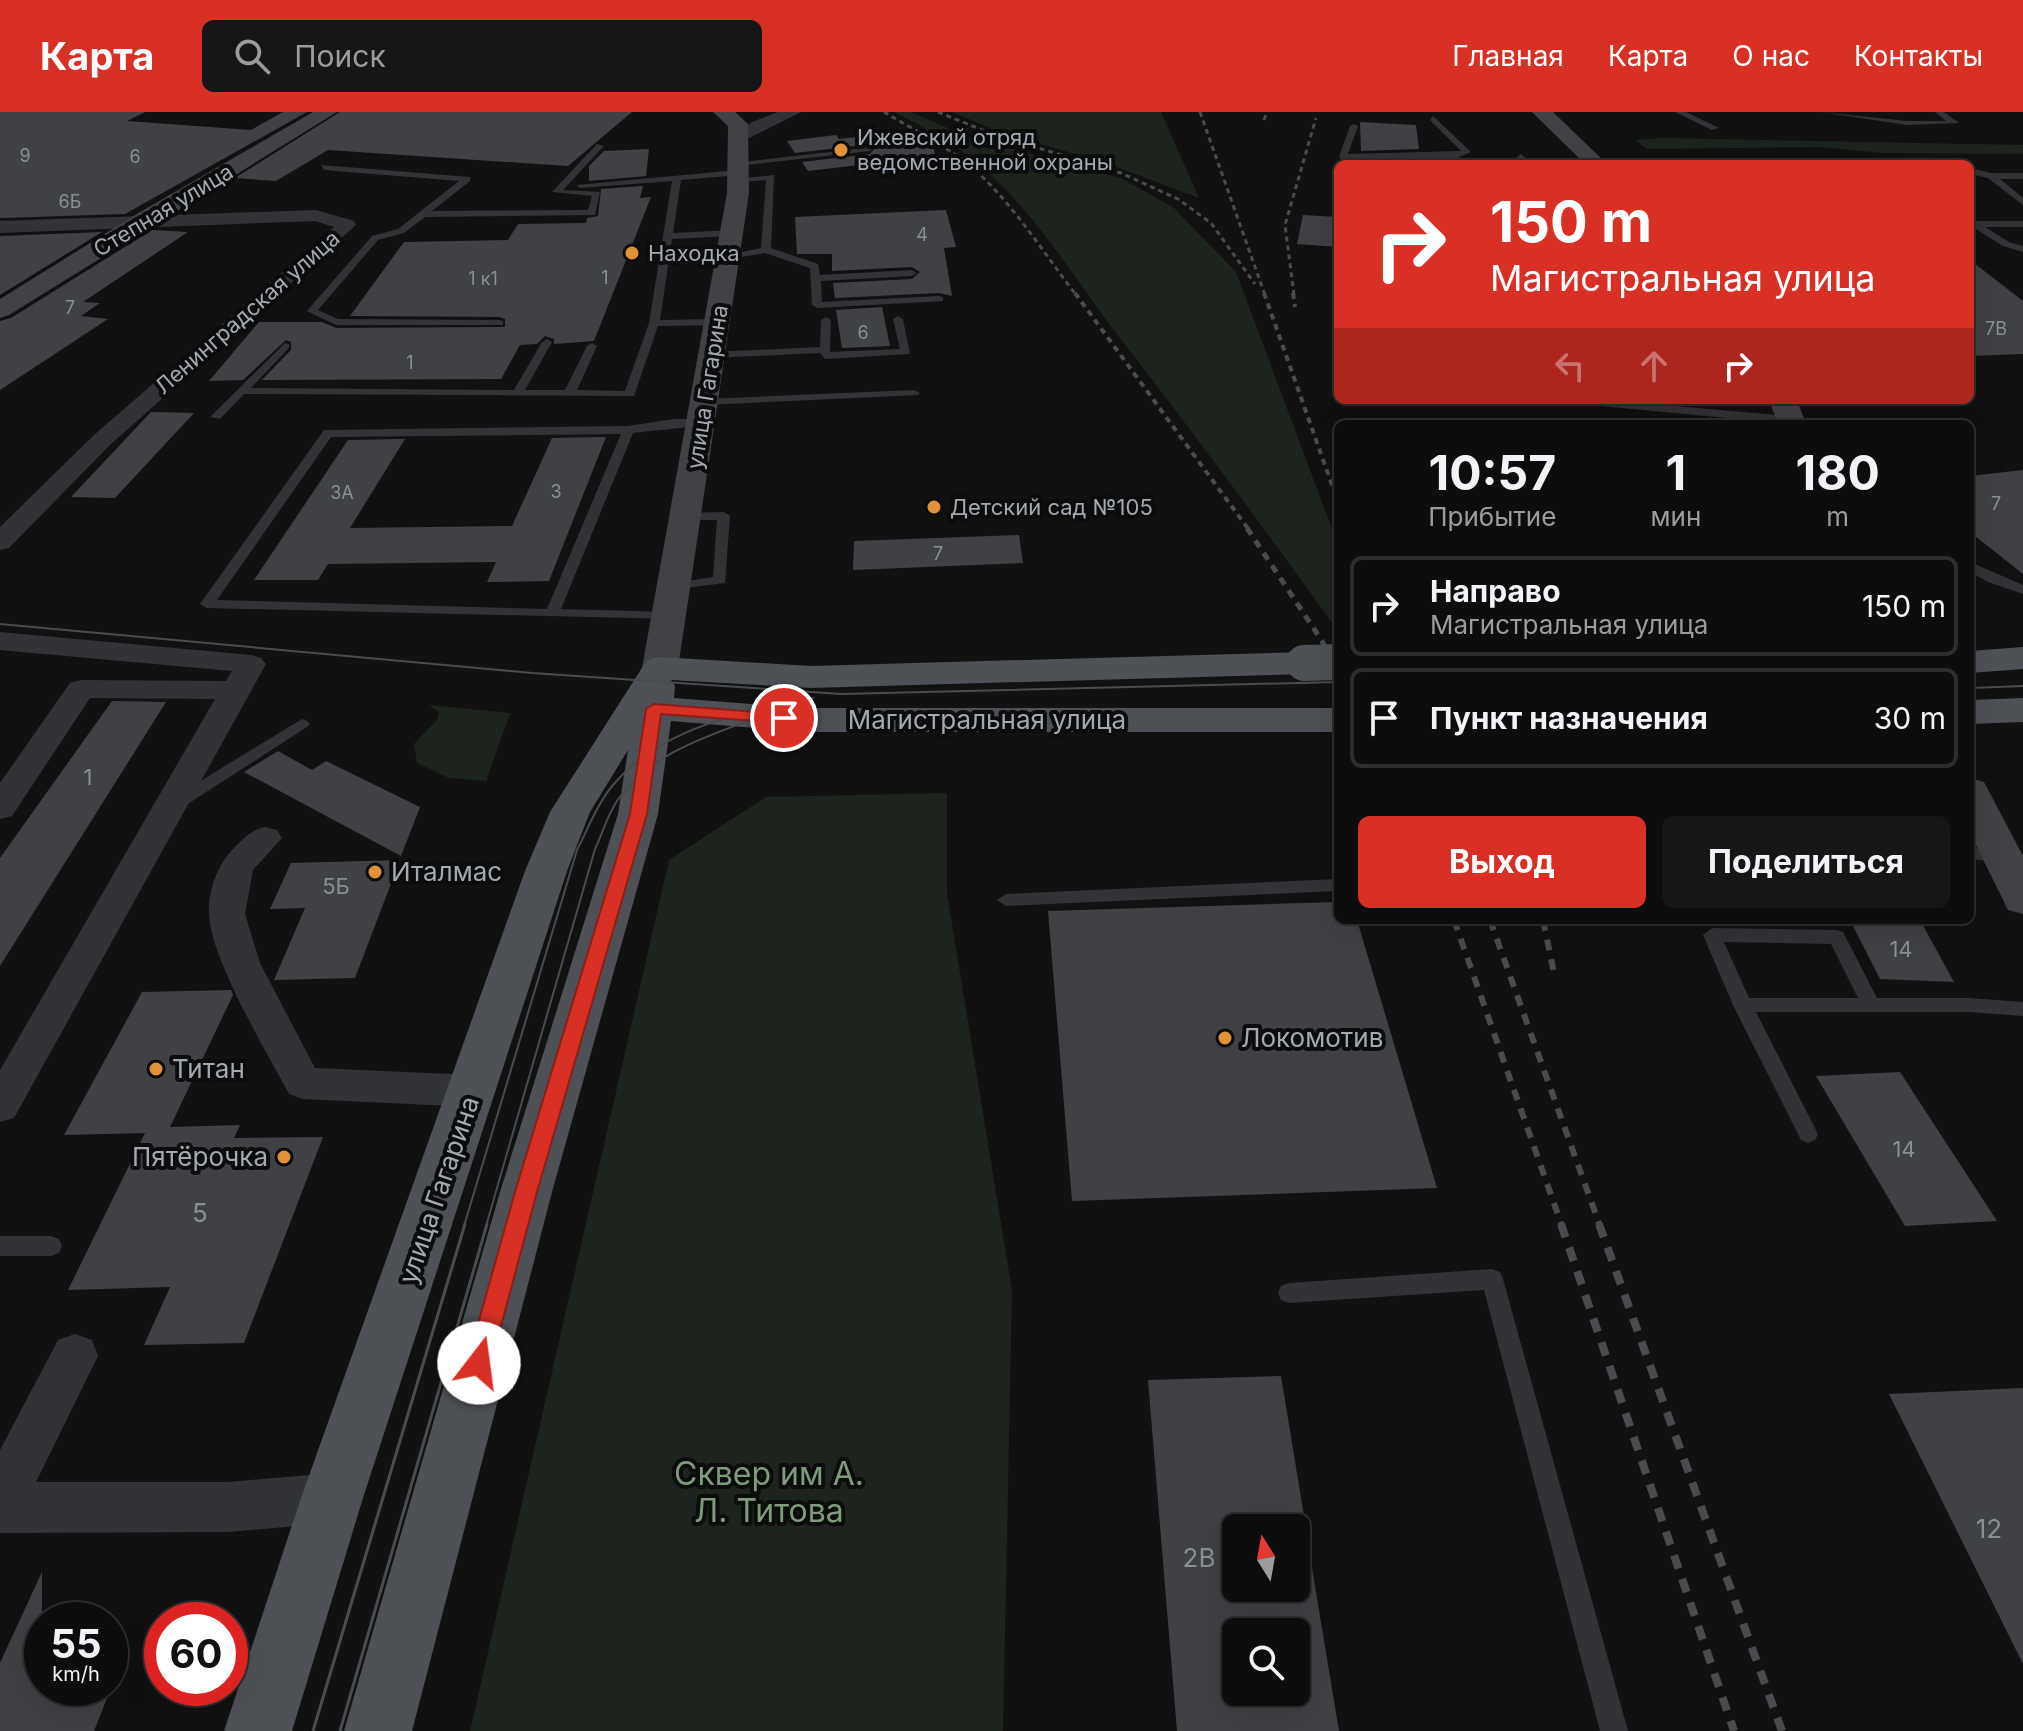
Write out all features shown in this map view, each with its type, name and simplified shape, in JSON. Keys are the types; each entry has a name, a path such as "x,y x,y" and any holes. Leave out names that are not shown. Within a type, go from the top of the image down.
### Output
{"main road":[{"name":"Степная улица","path":"0,310 143,220 327,112"},
{"path":"723,112 738,124 738,163"},
{"path":"1542,112 1593,160"},
{"name":"улица Гагарина","path":"378,1731 526,1192 638,814 650,695 669,616 686,516 729,246 738,163"},
{"path":"1974,662 2023,658"},
{"name":"Магистральная улица","path":"650,695 811,677 1321,662"},
{"name":"улица Гагарина","path":"258,1731 332,1498 546,871 570,812 650,695"},
{"name":"Магистральная улица","path":"650,695 804,720 1329,720"},
{"path":"1974,712 2023,710"},
{"path":"1974,806 1987,855 2023,899"}],"street":[{"path":"738,163 758,125 793,112"},
{"name":"Ленинградская улица","path":"0,542 102,440 347,225 316,215 143,220"},
{"path":"0,227 143,220"},
{"path":"0,641 251,664 3,1095"},
{"path":"0,808 81,689 235,690"},
{"path":"265,838 236,866 227,914 241,963 303,1083 473,1091"},
{"path":"75,1356 0,1505 227,1507 332,1498"}],"lane":[{"path":"1679,112 1715,128"},
{"path":"1824,112 1907,123 1955,123 1939,112"},
{"path":"1361,160 1467,152 1433,118"},
{"path":"1343,160 1354,126"},
{"path":"423,214 592,213 597,194 556,192 600,146"},
{"path":"562,186 677,178 738,163 870,149"},
{"path":"1453,155 1457,160"},
{"path":"738,163 771,177 766,250"},
{"path":"324,167 467,179 401,231 375,238 312,311 336,322 499,323"},
{"path":"1974,172 1991,176 2023,176"},
{"path":"1991,176 2023,202"},
{"path":"241,391 630,394 654,323 677,178"},
{"path":"2023,224 1974,224 2006,244 2023,249"},
{"path":"670,236 766,250 815,266 817,305 939,299"},
{"path":"816,278 912,273"},
{"path":"826,320 825,356 906,352 898,319"},
{"path":"654,323 717,322"},
{"path":"518,393 547,342"},
{"path":"216,417 285,346"},
{"path":"569,394 592,346"},
{"path":"712,355 825,350"},
{"path":"669,616 207,604 328,433 628,430 703,412 914,393"},
{"path":"1627,404 1788,415"},
{"path":"552,614 628,430"},
{"path":"674,587 720,580 724,516 686,516"},
{"path":"1974,568 2023,590"},
{"path":"168,809 302,724"},
{"path":"1006,900 1334,885"},
{"path":"1808,1134 1743,1005 1712,935 1837,937 1871,1005"},
{"path":"1743,1005 2023,1009"},
{"path":"0,1246 51,1246"},
{"path":"1289,1293 1492,1279 1614,1731"}],"green space":[{"path":"894,112 911,112 966,136 1123,179 1174,208 1236,272 1334,534 1334,626 1037,226 999,183 967,155"},
{"path":"952,112 1161,112 1199,198 1103,162 1002,133"},
{"path":"1635,140 2023,145 2023,154 1883,153 1820,147 1647,149"},
{"path":"429,705 510,713 486,781 449,778 417,763 414,744 437,720 439,712"},
{"name":"Сквер им А. Л. Титова","path":"947,793 947,894 1012,1290 1003,1731 470,1731 669,860 766,797"}],"building":[{"path":"0,112 145,112 127,121 251,130 283,112 307,112 125,214 0,218"},
{"path":"340,112 632,112 568,166 328,150 276,181 235,178"},
{"path":"1360,122 1416,125 1419,149 1361,151"},
{"path":"931,129 935,156 808,171 802,162 870,154 876,147 873,144 795,153 787,141 836,135 839,139"},
{"path":"649,149 646,176 589,181 589,166 604,151"},
{"path":"643,186 640,198 651,197 594,341 554,344 554,339 545,336 537,344 520,345 501,379 262,380 291,350 291,342 286,340 243,380 209,381 259,322 322,322 336,328 505,327 505,319 499,317 350,316 404,242 508,240 518,224 586,223 587,218 598,216 601,189"},
{"path":"946,210 956,247 944,248 952,296 939,293 835,298 833,283 912,279 920,272 912,267 832,271 832,254 797,254 795,217"},
{"path":"1303,215 1334,217 1334,247 1297,244"},
{"path":"152,230 188,232 83,302 100,303 81,316 108,319 0,390 0,321 11,318"},
{"path":"102,232 0,295 0,236"},
{"path":"1974,263 2023,301 2023,354 1974,356"},
{"path":"882,307 890,346 842,348 836,310"},
{"path":"151,412 194,413 115,498 71,497"},
{"path":"606,437 549,581 487,582 496,562 328,564 318,580 254,580 348,440 405,439 350,528 512,526 552,438"},
{"path":"2023,470 2023,574 1974,535 1974,476"},
{"path":"1019,535 1023,563 853,570 854,541"},
{"path":"112,701 166,702 0,966 0,858"},
{"path":"278,751 312,770 326,761 420,807 401,856 244,772"},
{"path":"400,860 355,978 274,980 305,908 270,909 291,863"},
{"path":"1334,902 1334,924 1358,924 1437,1188 1072,1201 1048,911"},
{"path":"1852,924 1922,924 1954,982 1880,979"},
{"path":"231,990 233,995 170,1127 240,1125 234,1138 323,1137 244,1343 144,1345 170,1287 68,1290 145,1133 64,1135 142,992"},
{"path":"1900,1072 1997,1221 1905,1226 1816,1076"},
{"path":"1281,1376 1304,1514 1222,1514 1222,1602 1310,1602 1312,1568 1339,1731 1177,1731 1148,1380"},
{"path":"2023,1388 2023,1664 1889,1394"},
{"path":"42,1572 42,1602 28,1602"},
{"path":"24,1611 24,1706 104,1706 94,1731 0,1731 0,1663"}],"tram line":[{"path":"0,624 532,673 841,694 1334,682"},
{"path":"1974,688 2023,686"},
{"path":"464,1226 577,850 607,792 633,765 679,736 731,716 813,698"},
{"path":"486,1226 595,849 612,810 631,784 659,760 745,722"},
{"path":"313,1731 465,1224"},
{"path":"340,1731 487,1224"}],"railway":[{"path":"884,112 974,169 1015,213 1076,295"},
{"path":"938,112 992,134 1121,173 1178,199 1211,223 1255,284"},
{"path":"1200,112 1265,295"},
{"path":"1264,120 1267,112"},
{"path":"1294,295 1285,225 1316,118"},
{"path":"1075,293 1249,530"},
{"path":"1264,293 1334,491"},
{"path":"1293,293 1295,307"},
{"path":"1247,528 1334,664"},
{"path":"1455,924 1562,1226"},
{"path":"1491,924 1600,1226"},
{"path":"1544,924 1554,973"},
{"path":"1561,1224 1734,1731"},
{"path":"1599,1224 1782,1731"}],"place":[{"name":"Ижевский отряд ведомственной охраны","path":"841,150"},
{"name":"Находка","path":"632,253"},
{"name":"Детский сад №105","path":"934,507"},
{"name":"Италмас","path":"375,872"},
{"name":"Локомотив","path":"1225,1038"},
{"name":"Титан","path":"156,1069"},
{"name":"Пятёрочка","path":"284,1157"}],"route":[{"path":"479,1363 526,1192 638,814 654,709 784,718"}]}
